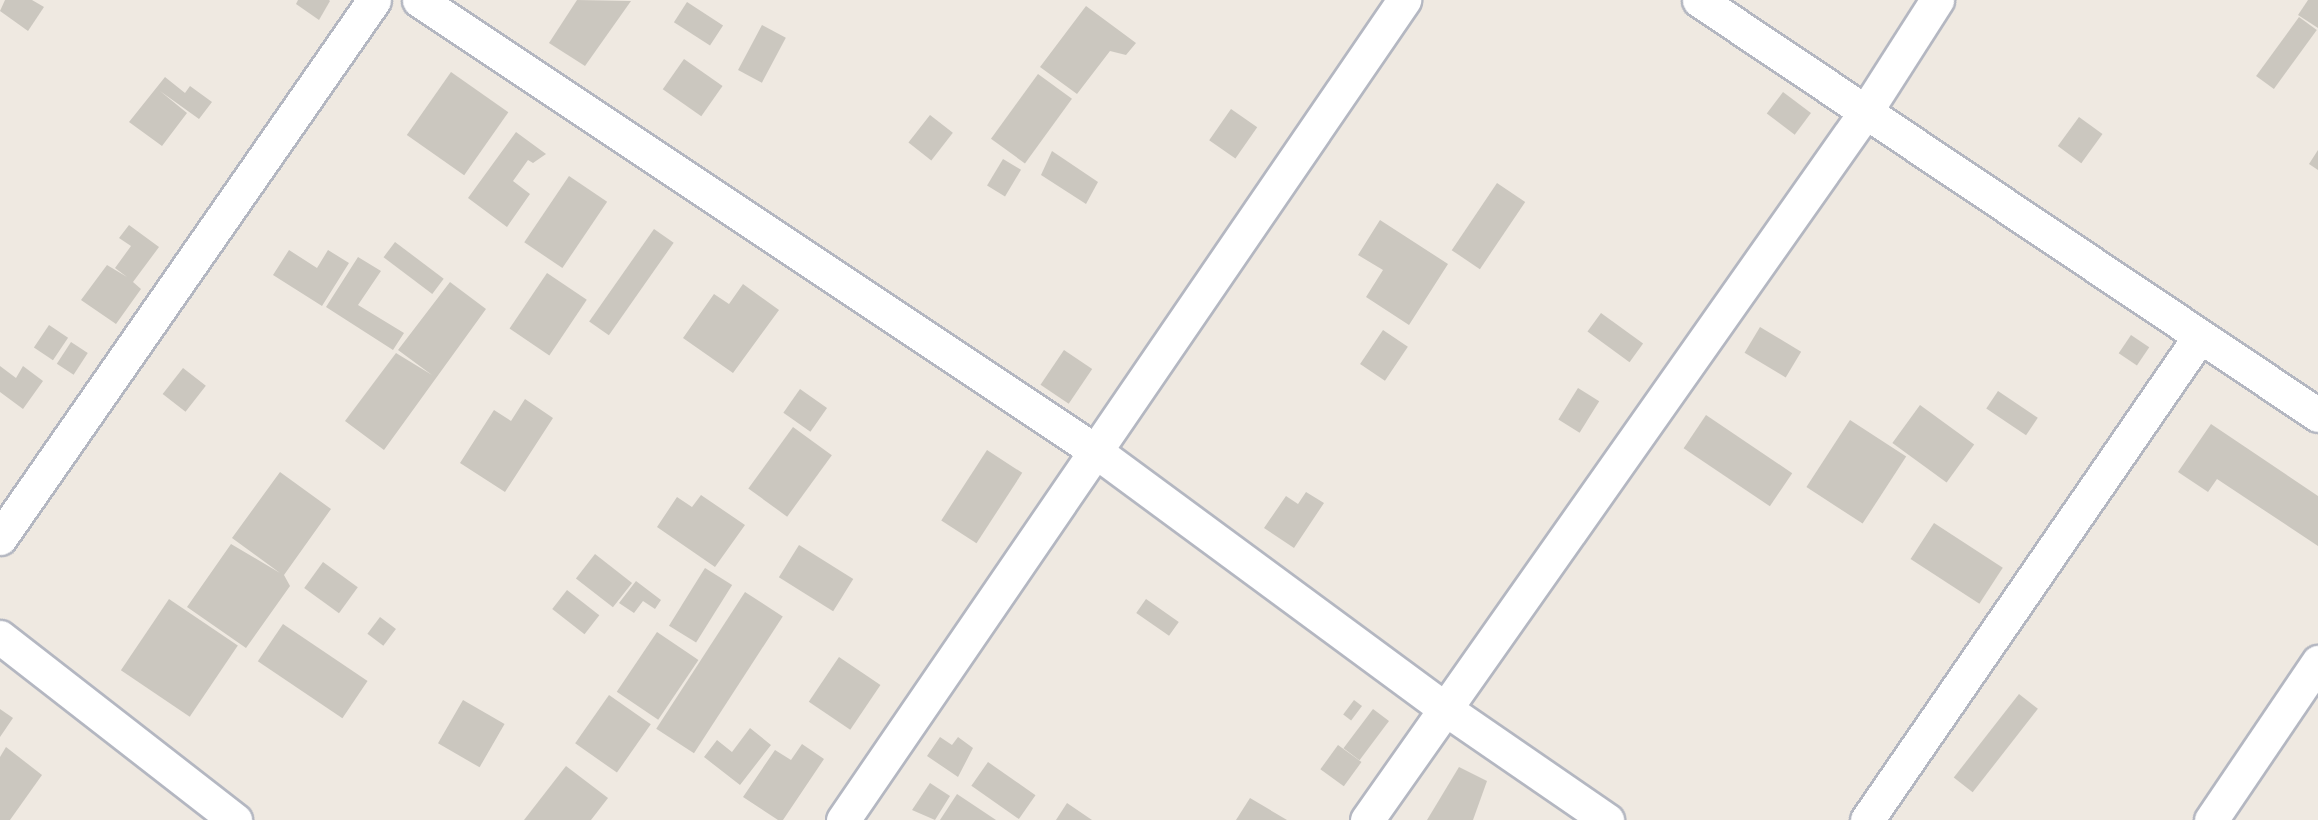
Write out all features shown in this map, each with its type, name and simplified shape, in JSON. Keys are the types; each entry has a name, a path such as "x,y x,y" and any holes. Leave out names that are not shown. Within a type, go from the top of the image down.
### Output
{"street":[{"path":"0,538 374,0"},
{"path":"419,0 1094,450 1444,708 1607,820"},
{"path":"843,820 1404,0"},
{"path":"1699,0 2318,415"},
{"path":"1367,820 1866,111 1937,0"},
{"path":"1867,820 2200,336"},
{"path":"0,637 235,820"},
{"path":"2211,820 2318,662"}],"building":[{"path":"5,0 32,0 44,7 28,31 0,11"},
{"path":"298,0 330,1 319,20 296,4"},
{"path":"577,0 631,1 585,66 549,43"},
{"path":"2308,0 2318,0 2318,28 2298,15"},
{"path":"687,2 723,25 710,46 674,22"},
{"path":"1086,6 1136,43 1126,55 1110,51 1077,94 1040,67"},
{"path":"2299,17 2317,30 2274,89 2256,76"},
{"path":"762,25 786,38 762,83 738,70"},
{"path":"684,59 723,86 701,116 663,89"},
{"path":"451,72 508,112 464,175 407,135"},
{"path":"1038,74 1072,99 1025,163 991,139"},
{"path":"165,77 185,93 190,86 212,102 199,119 160,91 187,113 162,146 129,122"},
{"path":"1783,92 1811,113 1795,135 1767,114"},
{"path":"1231,109 1257,127 1235,158 1209,140"},
{"path":"930,115 953,133 931,160 908,143"},
{"path":"2079,117 2102,134 2081,163 2058,146"},
{"path":"516,132 546,154 533,163 528,160 513,181 530,194 507,227 468,198"},
{"path":"2318,150 2318,170 2309,164"},
{"path":"1052,151 1098,182 1086,204 1041,175"},
{"path":"1003,159 1021,170 1005,196 987,186"},
{"path":"569,176 607,202 562,268 524,242"},
{"path":"1497,183 1525,202 1480,269 1452,250"},
{"path":"1380,220 1448,264 1409,325 1366,297 1383,270 1358,255"},
{"path":"129,225 159,247 133,282 141,289 116,324 81,300 107,265 127,277 115,268 131,246 119,238"},
{"path":"654,229 674,243 609,335 589,322"},
{"path":"395,242 444,279 432,294 384,257"},
{"path":"289,250 317,268 328,250 349,263 322,306 273,275"},
{"path":"358,257 381,271 358,305 404,333 393,350 326,307"},
{"path":"547,273 587,300 549,355 510,329"},
{"path":"450,282 486,309 384,450 345,421 396,353 432,375 398,350"},
{"path":"743,284 779,310 733,373 683,338 714,294 729,304"},
{"path":"1601,313 1643,344 1630,362 1587,332"},
{"path":"49,325 68,338 53,360 34,347"},
{"path":"1760,327 1801,352 1786,377 1745,353"},
{"path":"1383,330 1408,347 1385,381 1360,364"},
{"path":"2131,335 2149,347 2137,366 2119,353"},
{"path":"71,342 88,353 74,375 57,364"},
{"path":"1064,350 1092,369 1069,404 1041,385"},
{"path":"0,366 16,378 23,366 43,381 23,409 0,392"},
{"path":"183,368 206,386 186,412 163,394"},
{"path":"1578,388 1599,401 1580,433 1558,419"},
{"path":"800,389 827,408 810,432 783,413"},
{"path":"1998,391 2038,418 2026,435 1986,408"},
{"path":"525,399 553,418 505,492 460,463 494,410 511,421"},
{"path":"1920,405 1974,444 1947,482 1892,443"},
{"path":"1706,415 1792,473 1770,506 1684,448"},
{"path":"1850,420 1906,456 1863,524 1806,487"},
{"path":"2211,424 2318,496 2318,546 2217,479 2208,492 2178,472"},
{"path":"793,427 832,455 787,517 748,488"},
{"path":"987,450 1022,473 976,543 941,520"},
{"path":"280,472 331,509 284,575 290,586 246,648 187,607 231,544 280,573 232,538"},
{"path":"1306,492 1324,503 1294,548 1264,528 1286,496 1298,504"},
{"path":"701,495 745,525 715,567 657,527 677,497 692,507"},
{"path":"1934,523 2003,568 1979,604 1911,559"},
{"path":"799,545 853,579 833,611 779,577"},
{"path":"595,554 632,583 613,607 576,578"},
{"path":"323,562 358,587 339,613 304,588"},
{"path":"705,568 732,585 696,643 669,626"},
{"path":"636,581 661,600 655,609 643,601 634,613 619,603"},
{"path":"567,590 599,615 585,634 552,609"},
{"path":"745,592 783,617 694,753 656,729"},
{"path":"169,599 238,645 190,717 121,670"},
{"path":"1146,599 1179,622 1169,636 1136,613"},
{"path":"380,617 396,629 383,646 367,634"},
{"path":"283,624 368,681 342,718 258,661"},
{"path":"657,632 698,660 658,720 617,692"},
{"path":"839,657 880,685 850,730 809,702"},
{"path":"2019,694 2038,709 1973,792 1954,778"},
{"path":"609,695 651,724 617,773 575,743"},
{"path":"463,700 505,724 480,767 438,743"},
{"path":"1354,700 1362,706 1351,720 1343,714"},
{"path":"0,709 13,718 0,737"},
{"path":"1373,709 1389,721 1359,760 1344,748"},
{"path":"750,728 771,745 740,785 704,757 717,740 732,752"},
{"path":"940,737 952,745 958,737 973,748 958,777 927,756"},
{"path":"802,744 824,759 783,820 778,820 743,797 775,750 791,760"},
{"path":"1338,745 1361,762 1344,786 1320,769"},
{"path":"6,747 42,775 10,820 0,820 0,757"},
{"path":"988,762 1036,795 1019,819 971,786"},
{"path":"566,766 608,798 591,820 524,820"},
{"path":"1459,767 1487,781 1473,820 1427,820"},
{"path":"930,783 950,796 935,820 912,810"},
{"path":"957,794 996,820 940,820"},
{"path":"1250,798 1287,820 1236,820"},
{"path":"1067,803 1092,820 1056,820"}]}
